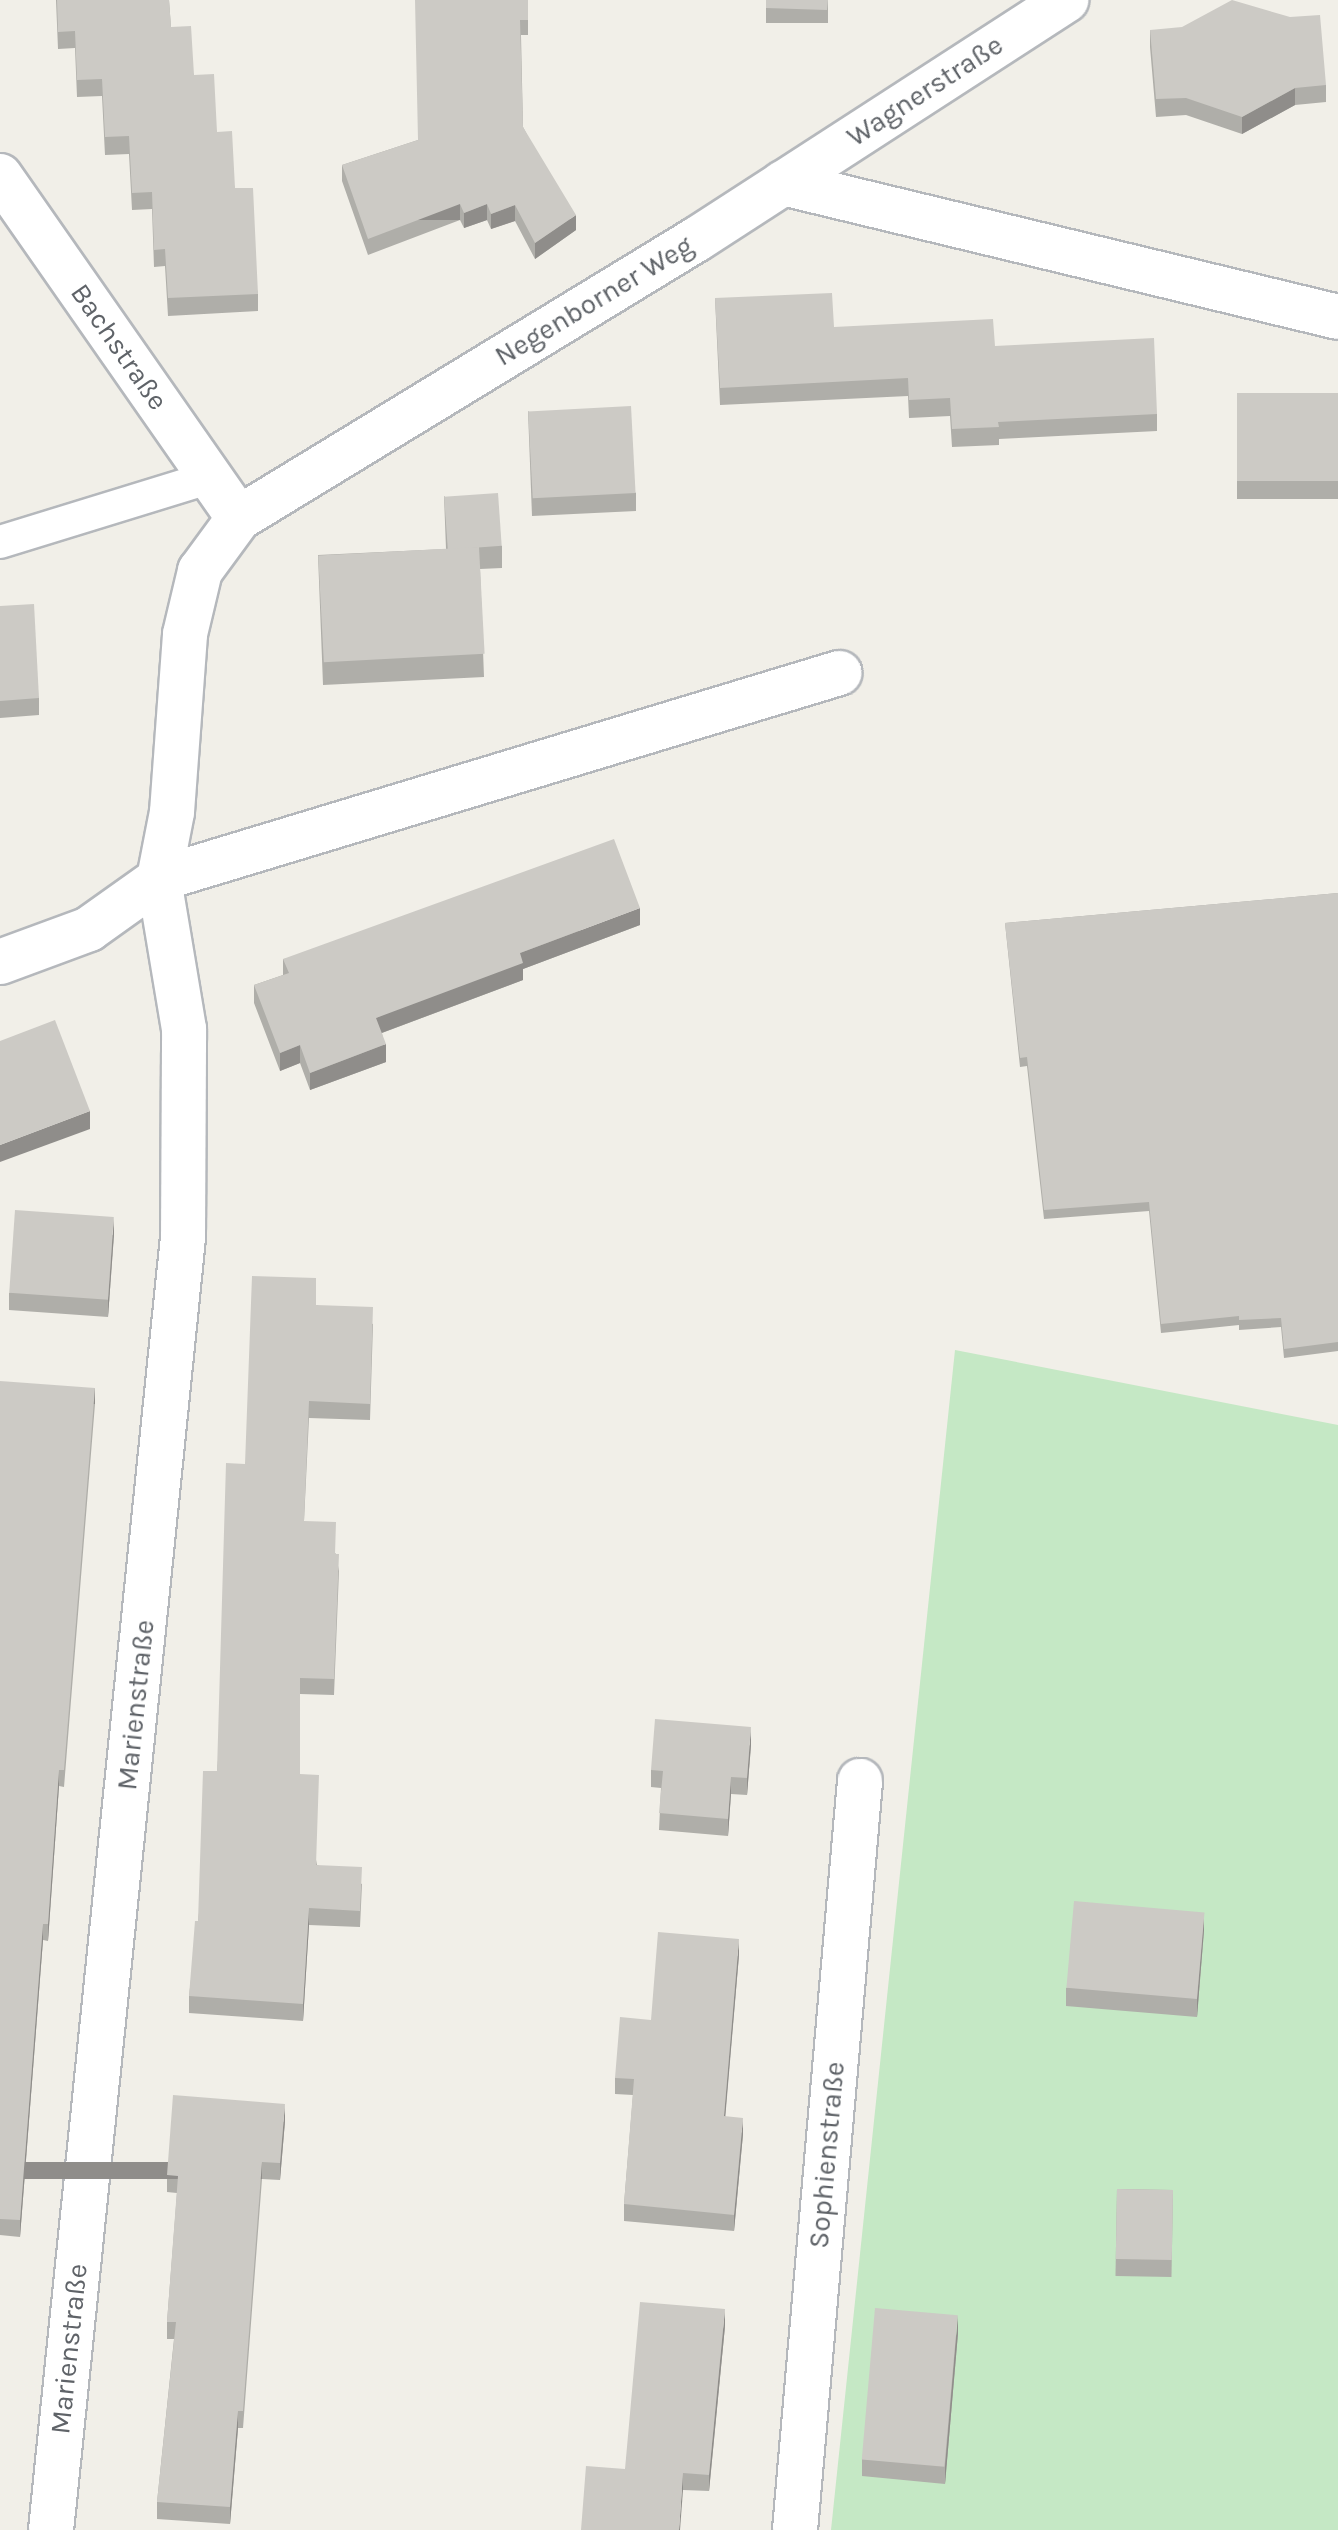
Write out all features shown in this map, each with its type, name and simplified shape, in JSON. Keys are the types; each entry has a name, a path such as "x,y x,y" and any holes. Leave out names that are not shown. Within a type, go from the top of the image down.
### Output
{"street":[{"name":"Wagnerstraße","path":"783,183 1067,0"},
{"path":"783,183 1338,317"},
{"name":"Negenborner Weg","path":"159,879 172,812 185,634 200,571 239,518 783,183"},
{"name":"Bachstraße","path":"4,191 239,518"},
{"path":"0,962 89,929 159,879 839,673"},
{"name":"Marienstraße","path":"51,2530 183,1238 184,1029 159,879"},
{"name":"Sophienstraße","path":"795,2530 860,1781"}],"lane":[{"path":"0,542 211,477"}],"green space":[{"path":"955,1350 1338,1425 1338,2530 831,2530"}],"building":[{"path":"57,0 169,0 171,27 191,26 194,75 214,74 217,132 232,131 235,188 253,188 258,294 168,298 165,249 154,250 152,192 132,193 129,136 105,137 102,79 77,80 75,31 58,32"},
{"path":"415,0 528,0 528,20 520,20 523,127 576,215 535,243 515,205 491,214 487,204 464,213 460,204 368,239 342,165 418,140"},
{"path":"766,0 828,0 827,10 766,8"},
{"path":"1232,0 1290,17 1320,15 1326,85 1295,88 1242,117 1186,98 1156,99 1150,30 1182,27"},
{"path":"832,293 834,327 993,319 995,346 1154,338 1157,414 998,422 999,427 952,429 950,398 909,400 908,378 720,388 715,298"},
{"path":"1237,393 1338,393 1338,481 1237,481"},
{"path":"631,406 636,493 533,498 528,411"},
{"path":"498,493 502,546 448,550 444,497"},
{"path":"479,547 485,654 324,662 318,555"},
{"path":"34,604 39,698 0,701 0,606"},
{"path":"614,839 640,908 520,953 523,963 376,1018 386,1044 310,1073 300,1045 280,1053 254,985 289,973 283,959"},
{"path":"1338,893 1338,1342 1284,1349 1281,1318 1239,1320 1239,1316 1161,1324 1149,1202 1044,1210 1027,1057 1020,1058 1005,923"},
{"path":"55,1020 90,1111 0,1145 0,1041"},
{"path":"15,1210 114,1217 108,1300 9,1293"},
{"path":"252,1276 316,1278 316,1305 373,1307 370,1404 309,1401 304,1521 336,1522 335,1554 339,1554 334,1679 300,1678 300,1774 319,1775 316,1865 362,1867 360,1911 309,1908 303,2004 189,1996 195,1921 198,1921 203,1771 217,1771 226,1463 245,1464"},
{"path":"0,1381 95,1388 64,1770 59,1770 48,1924 43,1924 20,2220 0,2219"},
{"path":"655,1719 751,1727 747,1778 731,1777 728,1819 659,1813 663,1771 651,1770"},
{"path":"1074,1901 1205,1912 1197,1999 1066,1988"},
{"path":"658,1932 739,1939 724,2116 743,2118 734,2215 624,2204 634,2079 615,2078 620,2017 651,2020"},
{"path":"173,2095 285,2104 280,2163 262,2162 243,2411 238,2411 230,2507 157,2502 176,2322 167,2322 178,2176 167,2175"},
{"path":"1117,2189 1173,2190 1172,2260 1116,2259"},
{"path":"640,2302 725,2309 709,2475 683,2473 679,2530 581,2530 586,2466 625,2469"},
{"path":"875,2308 958,2315 944,2467 862,2459"}]}
